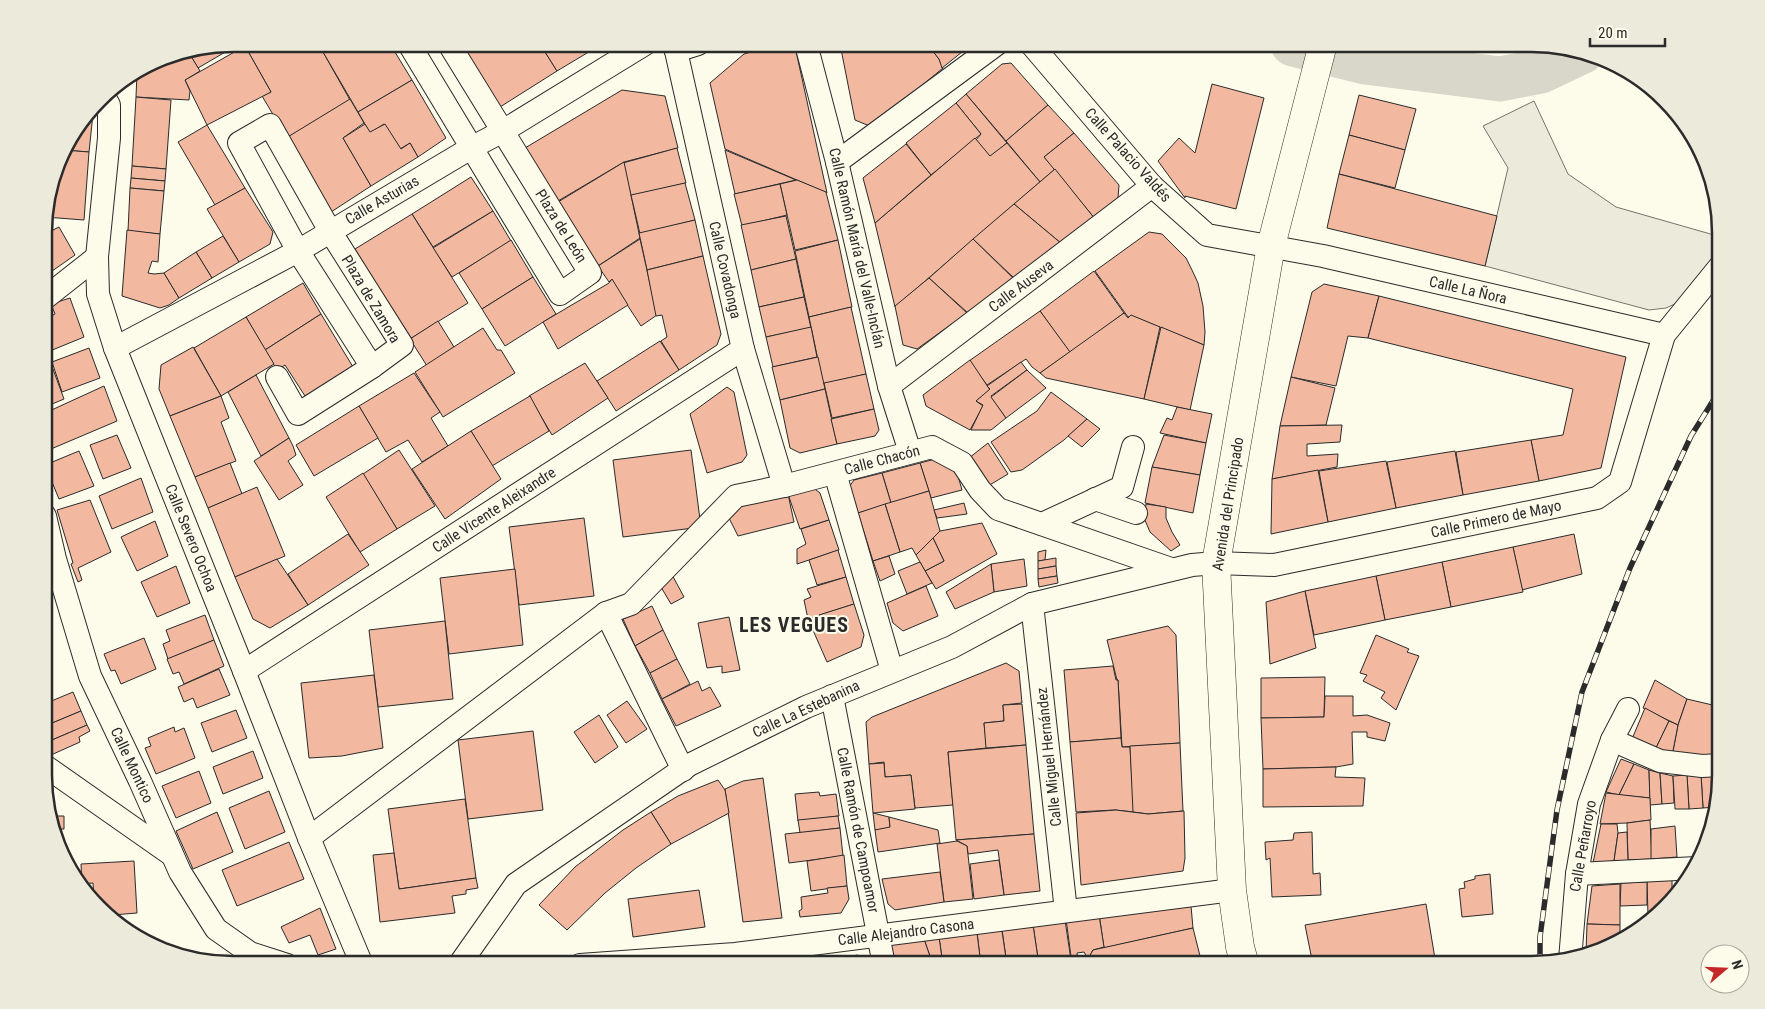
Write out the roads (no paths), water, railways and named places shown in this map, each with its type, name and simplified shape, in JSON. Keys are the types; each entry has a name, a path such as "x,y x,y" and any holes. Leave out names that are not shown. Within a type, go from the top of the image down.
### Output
{"main road":[{"name":"Avenida del Principado","path":"1242,956 1232,890 1216,563 1271,246 1320,56"}],"street":[{"path":"414,52 471,148"},
{"path":"454,52 503,131"},
{"name":"Calle Asturias","path":"115,348 298,250 503,131 633,52"},
{"name":"Calle Covadonga","path":"676,52 743,349 784,486"},
{"name":"Calle Ramón María del Valle-Inclán","path":"808,52 837,162 889,386 910,452"},
{"path":"837,162 986,52"},
{"name":"Calle Palacio Valdés","path":"1038,52 1152,186 1207,235 1271,246"},
{"name":"Calle Severo Ochoa","path":"108,103 109,138 97,257 98,294 115,348 309,838 358,956"},
{"path":"277,377 298,414 372,367 298,250 239,143 270,125 330,231"},
{"name":"Plaza de León","path":"471,148 560,294 590,273 503,131"},
{"name":"Calle Auseva","path":"889,386 1152,186"},
{"name":"Plaza de Zamora","path":"330,231 402,346 372,367"},
{"name":"Calle La Ñora","path":"1271,246 1664,335"},
{"path":"52,292 97,257"},
{"path":"1664,335 1712,276"},
{"name":"Calle Primero de Mayo","path":"1216,563 1274,565 1598,498 1620,482 1664,335"},
{"name":"Calle Vicente Aleixandre","path":"244,670 743,349"},
{"name":"Calle Chacón","path":"309,838 606,613 630,604 736,496 784,486 932,447 962,463 980,490 998,508 1171,569"},
{"path":"1042,524 1122,487 1133,447"},
{"path":"835,472 892,671"},
{"path":"1095,499 1136,513"},
{"name":"Calle Montico","path":"52,546 90,676 140,781 180,872 216,928 250,953 259,956"},
{"name":"Calle La Estebanina","path":"465,956 516,884 689,765 832,696 952,646 1032,604 1171,569 1216,563"},
{"name":"Calle Miguel Hernández","path":"1032,604 1066,911"},
{"path":"606,613 682,770"},
{"name":"Calle Ramón de Campoamor","path":"832,696 882,956"},
{"name":"Calle Peñarroyo","path":"1571,952 1577,874 1588,804 1612,740 1628,709"},
{"path":"1612,740 1660,761 1712,765"},
{"path":"52,771 172,855"},
{"path":"1577,874 1684,873"},
{"name":"Calle Alejandro Casona","path":"707,956 735,954 1232,890"}],"waterway":[{"path":"1325,52 1365,62 1500,79 1541,71 1570,57"}],"railway":[{"path":"1540,956 1540,937 1557,810 1582,692 1630,568 1691,436 1712,402"}],"district":[{"name":"LES VEGUES","path":"794,625"}]}
